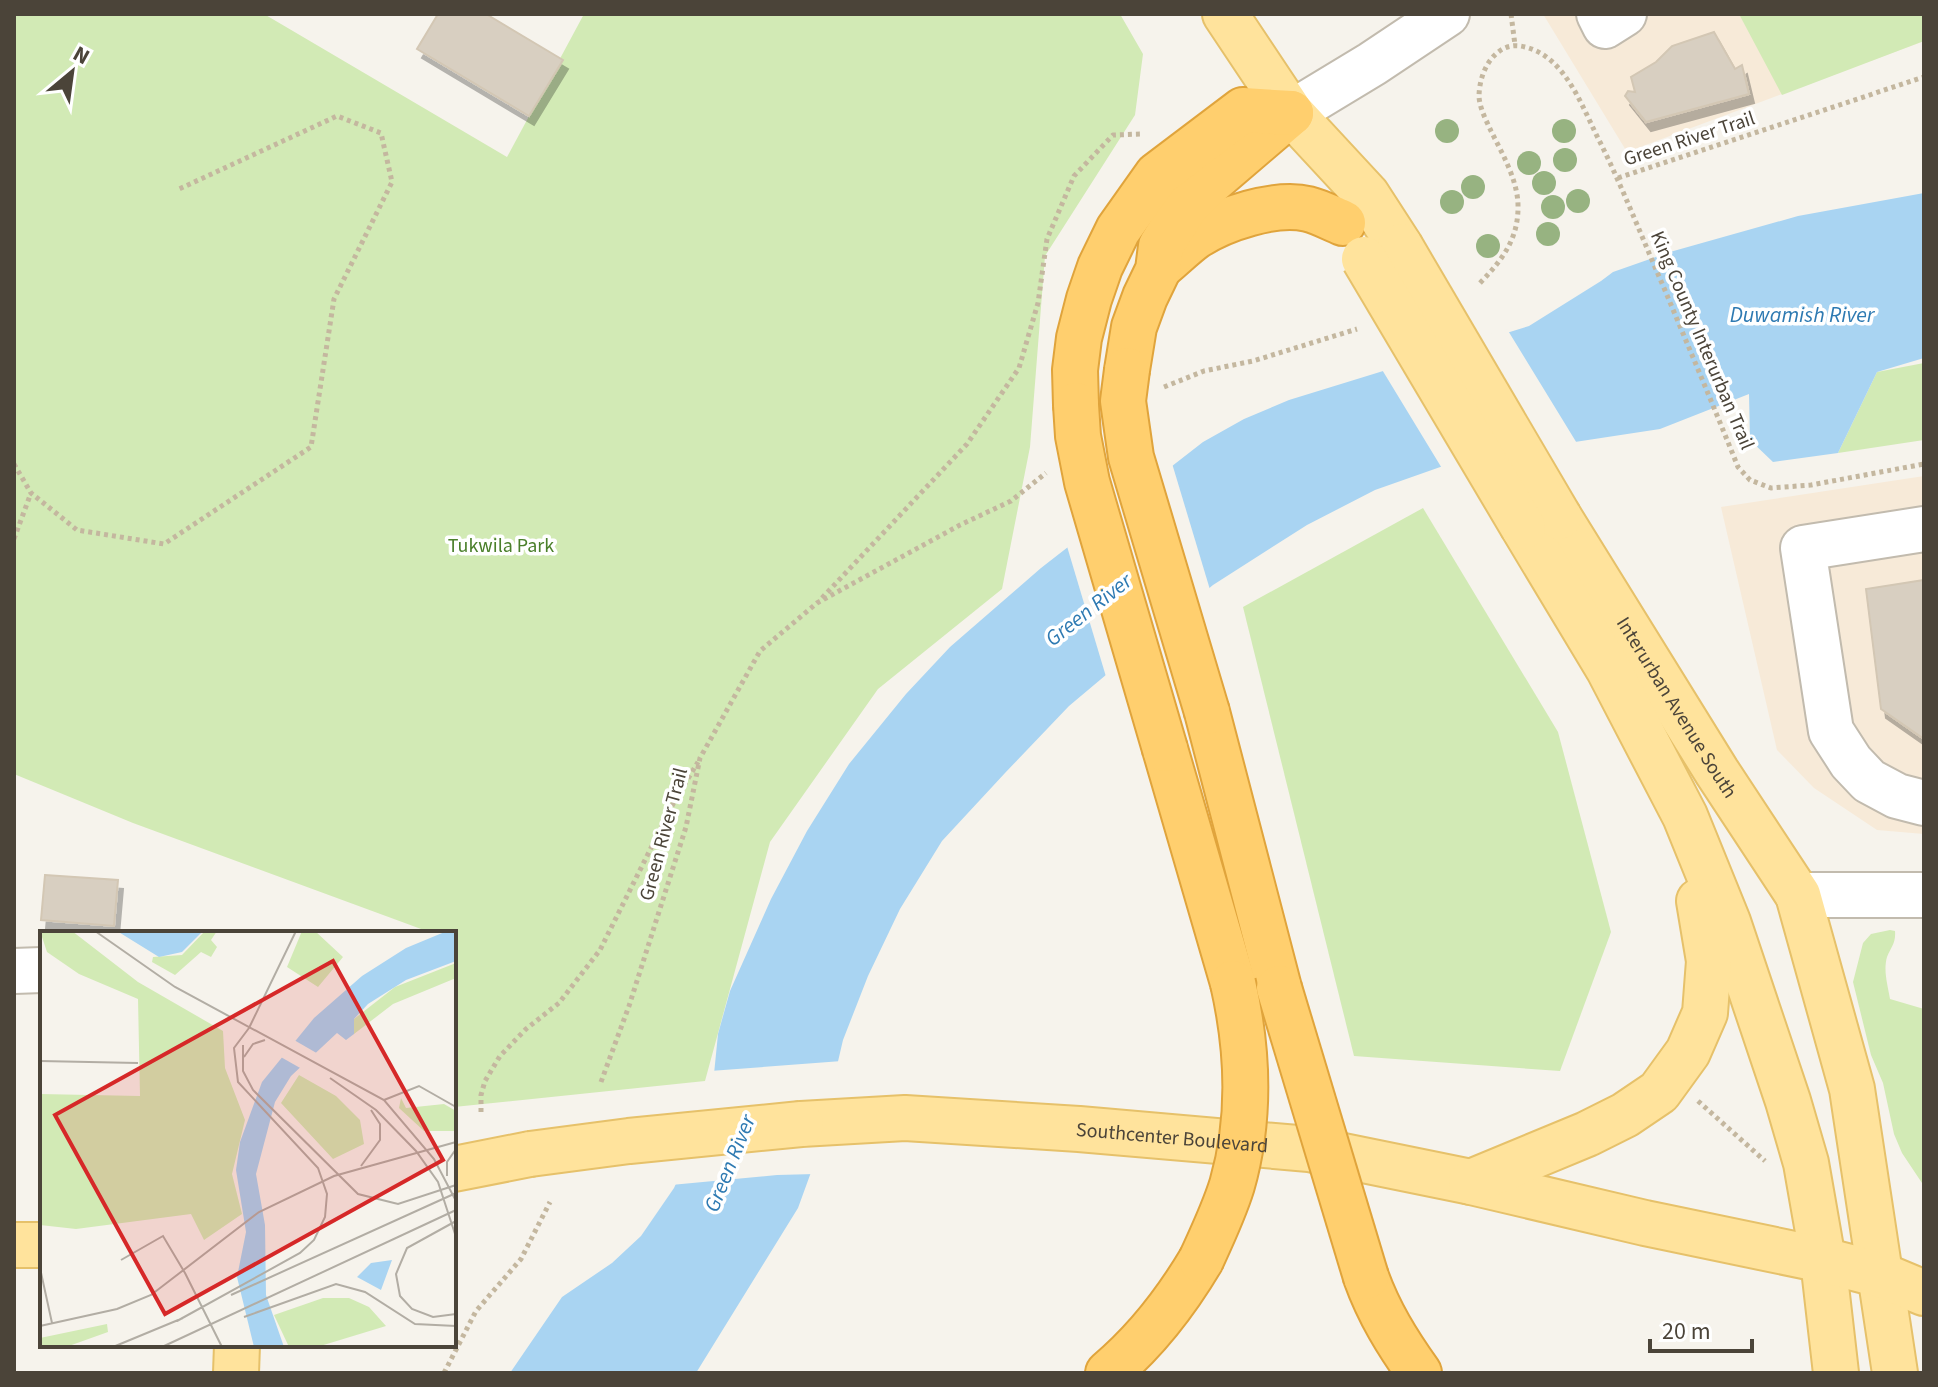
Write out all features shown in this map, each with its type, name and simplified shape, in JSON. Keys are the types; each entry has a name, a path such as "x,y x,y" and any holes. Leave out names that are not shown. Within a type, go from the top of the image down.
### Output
{"highway":[{"path":"1108,1373 1164,1315 1201,1260 1217,1226 1232,1187 1239,1156 1244,1124 1245,1062 1233,983 1087,482 1078,436 1076,405 1075,370 1079,338 1100,267 1118,230 1157,175 1243,110 1291,113"},
{"path":"1291,113 1186,206 1161,246 1158,270 1134,327 1145,379 1123,401 1131,457 1207,712 1279,988 1366,1277 1392,1335 1419,1373"},
{"path":"1158,270 1194,238 1215,225 1276,208 1306,208 1369,243"}],"main road":[{"name":"Interurban Avenue South","path":"1225,14 1291,113 1541,522 1717,772 1798,895 1852,1089 1895,1373"},
{"name":"Interurban Avenue South","path":"1291,113 1367,195 1369,243"},
{"name":"Interurban Avenue South","path":"1541,522 1609,670 1685,816 1728,922 1807,1168 1823,1260 1836,1373"},
{"path":"1471,1182 1625,1115 1659,1092 1688,1052 1705,1013 1709,961 1685,816"},
{"name":"Southcenter Boulevard","path":"456,1169 530,1154 704,1133 905,1118 1079,1129 1309,1149 1823,1260 1881,1275 1924,1293"},
{"path":"14,1245 40,1245"}],"street":[{"path":"1291,113 1447,14"},
{"path":"1599,14 1605,26 1624,14"},
{"path":"1924,529 1803,548 1831,731 1851,762 1869,781 1897,796 1924,803"},
{"path":"1798,895 1924,895"},
{"path":"14,971 40,970"}],"path":[{"path":"1480,283 1501,260 1510,244 1518,206 1516,189 1482,111 1479,96 1481,79 1494,55 1515,45 1511,14"},
{"name":"Green River Trail","path":"1515,45 1539,52 1561,71 1618,178 1924,77"},
{"path":"14,464 31,493 77,530 164,544 311,447 334,299 392,182 381,133 337,116 177,190"},
{"path":"817,603 967,444 1019,368 1038,303 1047,239 1074,176 1113,135 1143,134"},
{"name":"King County Interurban Trail","path":"1618,178 1738,467 1750,480 1771,488 1811,485 1924,464"},
{"path":"1145,379 1253,361 1357,329"},
{"name":"Green River Trail","path":"601,1082 629,1006 686,827 700,758 760,651 817,603 960,525 1011,501 1047,473"},
{"path":"14,539 31,493"},
{"path":"481,1112 485,1081 500,1056 526,1029 559,1003 600,950 674,802 700,758"},
{"path":"1698,1100 1768,1164"},
{"path":"444,1373 476,1311 521,1259 550,1202"}],"shaded area":[{"path":"1543,14 1924,14 1924,41 1627,152"},
{"path":"1924,476 1924,834 1877,830 1814,788 1777,750 1721,507"}],"green space":[{"name":"Tukwila Park","path":"14,14 264,14 507,157 584,14 1120,14 1143,54 1135,115 1045,256 1030,447 1002,589 878,689 770,842 705,1081 456,1107 456,931 427,931 133,823 14,774"},
{"path":"1739,14 1924,14 1924,41 1782,95"},
{"path":"1924,363 1924,440 1838,453 1877,372"},
{"path":"1423,508 1558,732 1611,932 1560,1071 1354,1056 1243,607"},
{"path":"1895,931 1895,935 1886,962 1890,999 1924,1009 1924,1186 1902,1153 1894,1134 1883,1083 1871,1055 1853,982 1863,943 1871,934"}],"water":[{"path":"1924,193 1924,358 1877,372 1838,453 1773,462 1750,440 1749,394 1660,429 1463,459 1375,490 1307,525 1213,585 1069,706 942,841 900,909 868,976 843,1040 814,1164 798,1208 696,1373 510,1373 562,1297 612,1263 641,1236 674,1188 707,1115 718,1034 730,991 771,899 807,831 849,764 906,694 950,647 1041,568 1203,442 1244,419 1289,400 1529,326 1613,272 1670,252 1798,216"}],"pier":[{"path":"1507,329 1578,445 1464,463 1443,470 1381,368"},
{"path":"1171,460 1211,593 1107,680 1066,543"},
{"path":"842,1061 815,1174 671,1185 703,1113 710,1071"}],"building":[{"path":"438,14 486,14 563,60 529,116 417,49"},
{"path":"1714,32 1735,69 1742,65 1749,94 1646,122 1625,96 1628,91 1635,92 1631,77 1656,62 1672,46"},
{"path":"1924,580 1924,739 1881,709 1866,589"},
{"path":"45,875 118,880 114,926 41,920"}],"water label":[{"name":"Duwamish River","path":"1802,314"},
{"name":"Green River","path":"1088,609"},
{"name":"Green River","path":"729,1163"}]}
